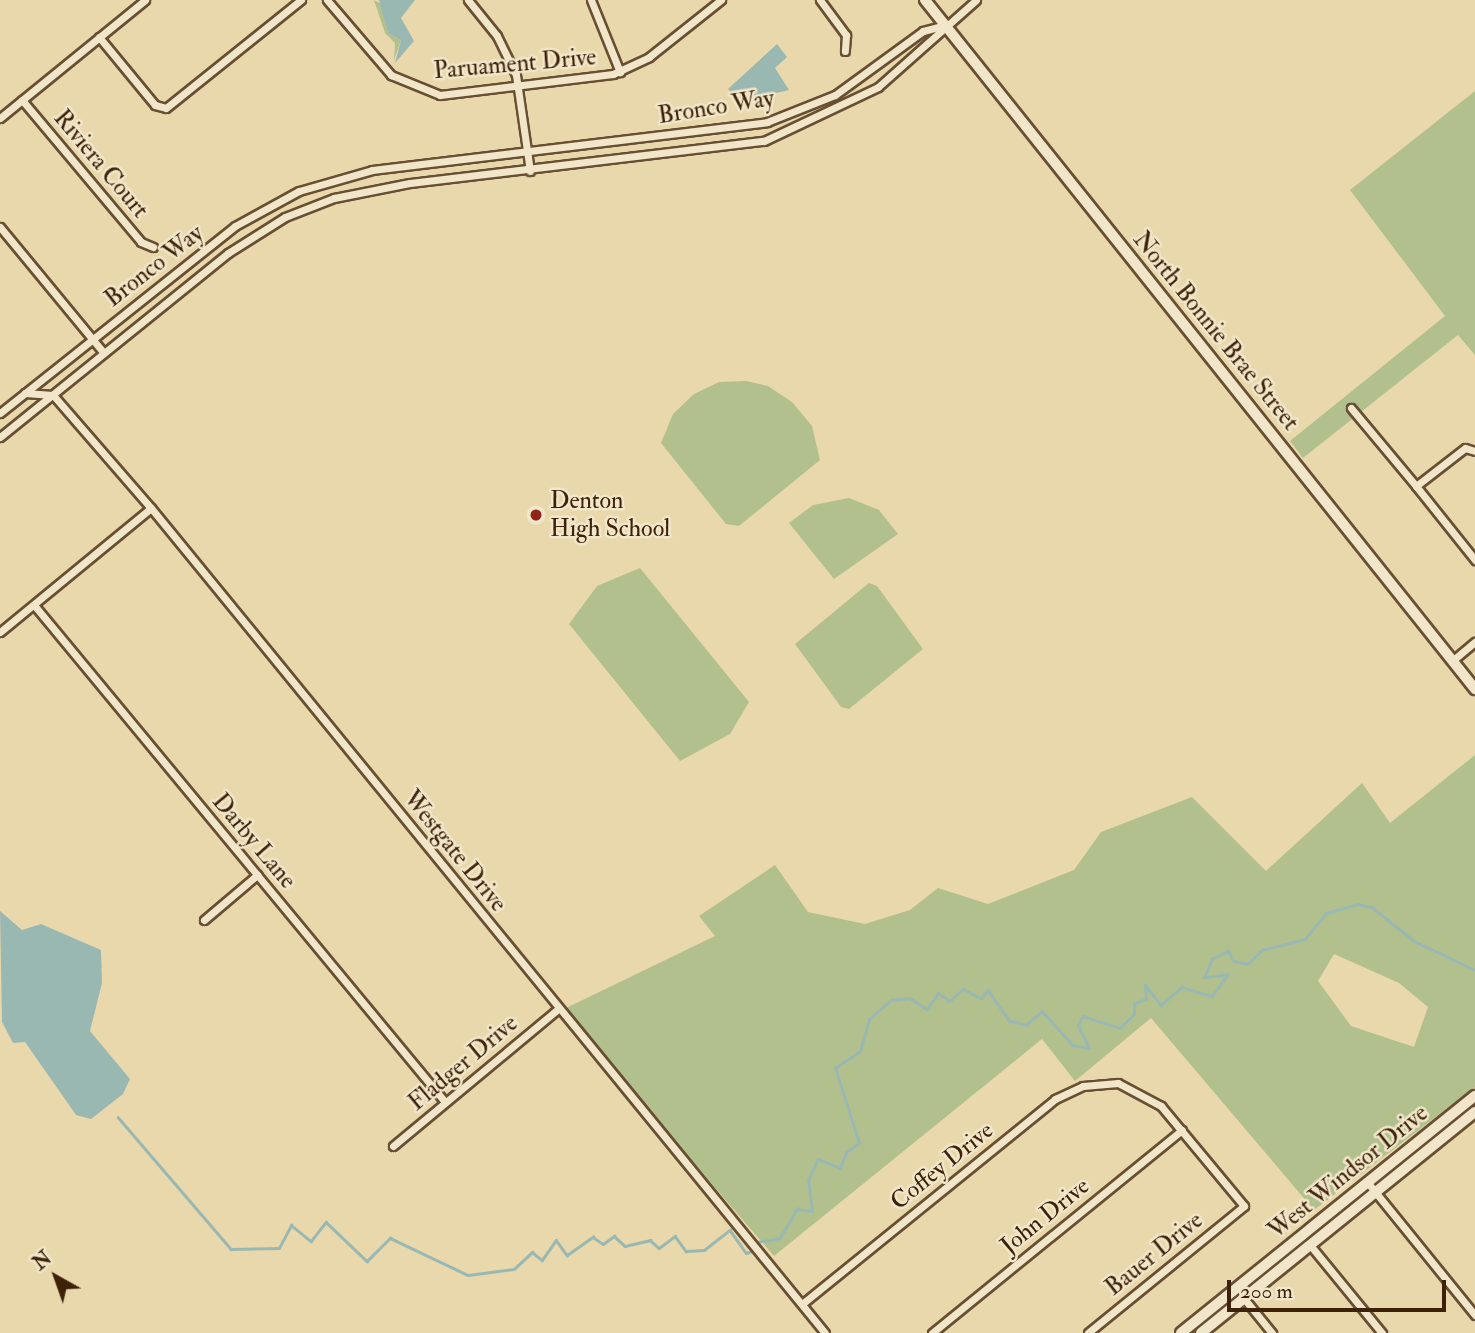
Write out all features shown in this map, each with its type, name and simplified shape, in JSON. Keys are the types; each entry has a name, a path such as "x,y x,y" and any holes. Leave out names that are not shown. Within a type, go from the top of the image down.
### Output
{"main road":[{"name":"North Bonnie Brae Street","path":"925,0 1475,689"},
{"name":"West Windsor Drive","path":"1201,1333 1240,1294 1368,1183 1475,1096"},
{"name":"West Windsor Drive","path":"1181,1333 1310,1245 1475,1112"}],"street":[{"path":"0,118 145,0"},
{"path":"99,37 162,109 301,0"},
{"name":"Paruament Drive","path":"327,0 382,66 408,87 440,95 620,72 649,57 721,0"},
{"path":"468,0 505,49 519,87 530,171"},
{"path":"591,0 620,72"},
{"path":"820,0 846,36 845,51"},
{"path":"945,25 976,0"},
{"name":"Bronco Way","path":"25,393 235,226 299,191 372,170 767,122 835,95 923,30 945,25"},
{"name":"Bronco Way","path":"52,395 246,240 309,206 410,183 530,171 764,141 796,131 878,87 934,43 945,25"},
{"name":"Riviera Court","path":"22,100 141,242 153,247"},
{"path":"0,227 104,353"},
{"path":"0,413 25,393 52,395"},
{"path":"0,437 52,395"},
{"name":"Westgate Drive","path":"52,395 151,508 825,1333"},
{"path":"1351,408 1475,560"},
{"path":"1416,486 1465,449 1475,451"},
{"path":"0,632 151,508"},
{"name":"Darby Lane","path":"34,604 445,1102"},
{"path":"1452,661 1475,642"},
{"path":"204,920 257,875"},
{"name":"Fladger Drive","path":"393,1146 558,1009"},
{"name":"Coffey Drive","path":"802,1304 1055,1099 1083,1086 1118,1083 1152,1097 1182,1130"},
{"name":"Bauer Drive","path":"1088,1333 1244,1206 1182,1130"},
{"name":"John Drive","path":"932,1333 1182,1130"},
{"path":"1368,1183 1475,1315"},
{"path":"1310,1245 1382,1333"},
{"path":"1240,1294 1272,1333"}],"green space":[{"path":"374,0 381,4 388,33 401,40 394,60 395,43 385,33"},
{"path":"1475,91 1475,355 1458,335 1303,458 1290,441 1445,316 1350,190"},
{"path":"746,381 768,386 792,402 812,426 820,460 739,526 726,524 661,443 673,414 694,394 719,382"},
{"path":"849,498 879,510 898,534 834,579 789,523 813,505"},
{"path":"640,568 749,702 730,734 680,761 569,624 597,586"},
{"path":"869,583 877,586 923,649 849,709 841,707 795,644"},
{"path":"1475,755 1475,1087 1314,1210 1151,1018 1075,1081 1042,1039 774,1256 562,1010 715,936 699,916 775,865 808,912 865,924 910,910 938,888 988,904 1074,870 1101,832 1192,797 1266,871 1362,783 1390,823","holes":["1334,954 1399,983 1428,1007 1414,1047 1351,1026 1318,981"]}],"water":[{"path":"379,0 415,0 401,18 414,41 395,63 401,40 388,33"},
{"path":"777,44 787,57 775,68 789,90 738,102 728,89"},
{"path":"0,911 22,930 41,924 101,950 102,983 90,1031 130,1079 123,1094 91,1119 76,1115 25,1042 13,1043 2,1022"}],"waterway":[{"path":"757,1242 780,1238 797,1209 812,1211 808,1180 818,1159 840,1168 846,1152 859,1143 835,1068 860,1051 869,1019 891,1000 910,998 927,1009 938,993 950,1001 963,989 981,998 988,990 1009,1020 1026,1025 1042,1011 1073,1045 1089,1048 1078,1025 1083,1016 1120,1028 1134,1014 1134,1004 1146,999 1145,985 1161,1005 1182,987 1212,996 1227,975 1204,978 1212,959 1228,951 1234,961 1248,964 1262,950 1305,939 1326,913 1357,904 1372,907 1414,941 1475,970"},
{"path":"118,1117 231,1249 279,1248 291,1225 311,1241 326,1222 367,1261 390,1238 468,1275 514,1269 532,1252 542,1260 556,1240 567,1255 593,1237 603,1244 614,1236 625,1246 650,1240 659,1248 675,1236 686,1251 704,1250 730,1230 746,1253 753,1251"}],"place":[{"name":"Denton High School","path":"536,515"}]}
